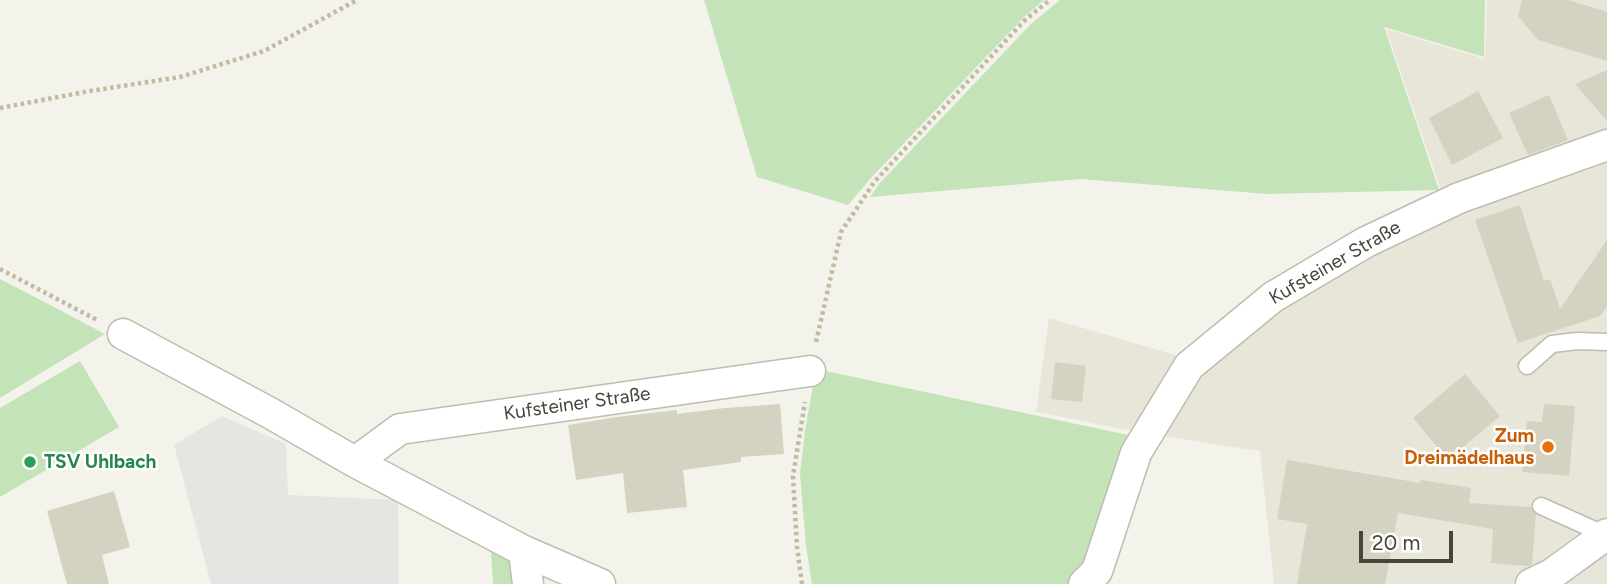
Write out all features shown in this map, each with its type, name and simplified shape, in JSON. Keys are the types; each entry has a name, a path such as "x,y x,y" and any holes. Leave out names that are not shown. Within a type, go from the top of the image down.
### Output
{"street":[{"name":"Kufsteiner Straße","path":"1084,584 1097,571 1136,453 1189,366 1273,297 1366,242 1459,198 1607,145"},
{"path":"123,334 355,462 524,551 600,584"},
{"name":"Kufsteiner Straße","path":"355,462 400,429 810,371"},
{"path":"1531,584 1552,574 1606,535"},
{"path":"524,551 528,584"}],"lane":[{"path":"1527,366 1552,344 1607,342"},
{"path":"1541,506 1606,535"}],"path":[{"path":"0,108 180,77 264,51 358,0"},
{"path":"802,584 793,476 810,371 841,232 875,181 1026,19 1049,0"},
{"path":"0,269 123,334"}],"shaded area":[{"path":"1487,0 1607,0 1607,584 1274,584 1260,451 1137,432 1036,412 1049,318 1182,357 1442,193 1386,29 1485,59"},
{"path":"222,416 286,444 288,495 398,500 399,584 211,584 174,445"}],"green space":[{"path":"704,0 1044,0 1024,17 848,205 757,177"},
{"path":"1060,0 1485,0 1484,57 1384,27 1439,190 1267,194 1081,179 870,197 879,184 1031,24"},
{"path":"0,279 105,334 0,398"},
{"name":"TSV Uhlbach","path":"80,361 119,427 0,497 0,408"},
{"path":"816,369 1138,437 1088,567 1070,584 812,584 800,474"},
{"path":"491,552 517,565 519,584 493,584"}],"building":[{"path":"1522,0 1568,0 1607,12 1607,61 1538,40 1518,16"},
{"path":"1607,70 1607,121 1575,84"},
{"path":"1478,91 1503,138 1452,165 1429,118"},
{"path":"1549,95 1568,140 1528,155 1509,113"},
{"path":"1520,205 1544,281 1550,279 1560,309 1607,240 1607,306 1600,316 1518,343 1475,220"},
{"path":"1055,362 1086,366 1082,402 1051,399"},
{"path":"1465,374 1500,416 1448,460 1413,418"},
{"path":"780,404 784,454 741,457 741,462 683,470 687,507 627,513 623,473 576,480 568,425 677,410 677,414"},
{"name":"Zum Dreimädelhaus","path":"1544,404 1575,406 1569,476 1522,472 1527,421 1542,422"},
{"path":"1287,460 1420,483 1421,480 1471,488 1469,503 1531,507 1536,515 1532,564 1491,563 1493,529 1398,513 1385,584 1297,584 1307,524 1277,519"},
{"path":"114,491 130,547 102,555 109,584 67,584 47,511"}],"place":[{"name":"Zum Dreimädelhaus","path":"1548,447"},
{"name":"TSV Uhlbach","path":"30,462"}]}
